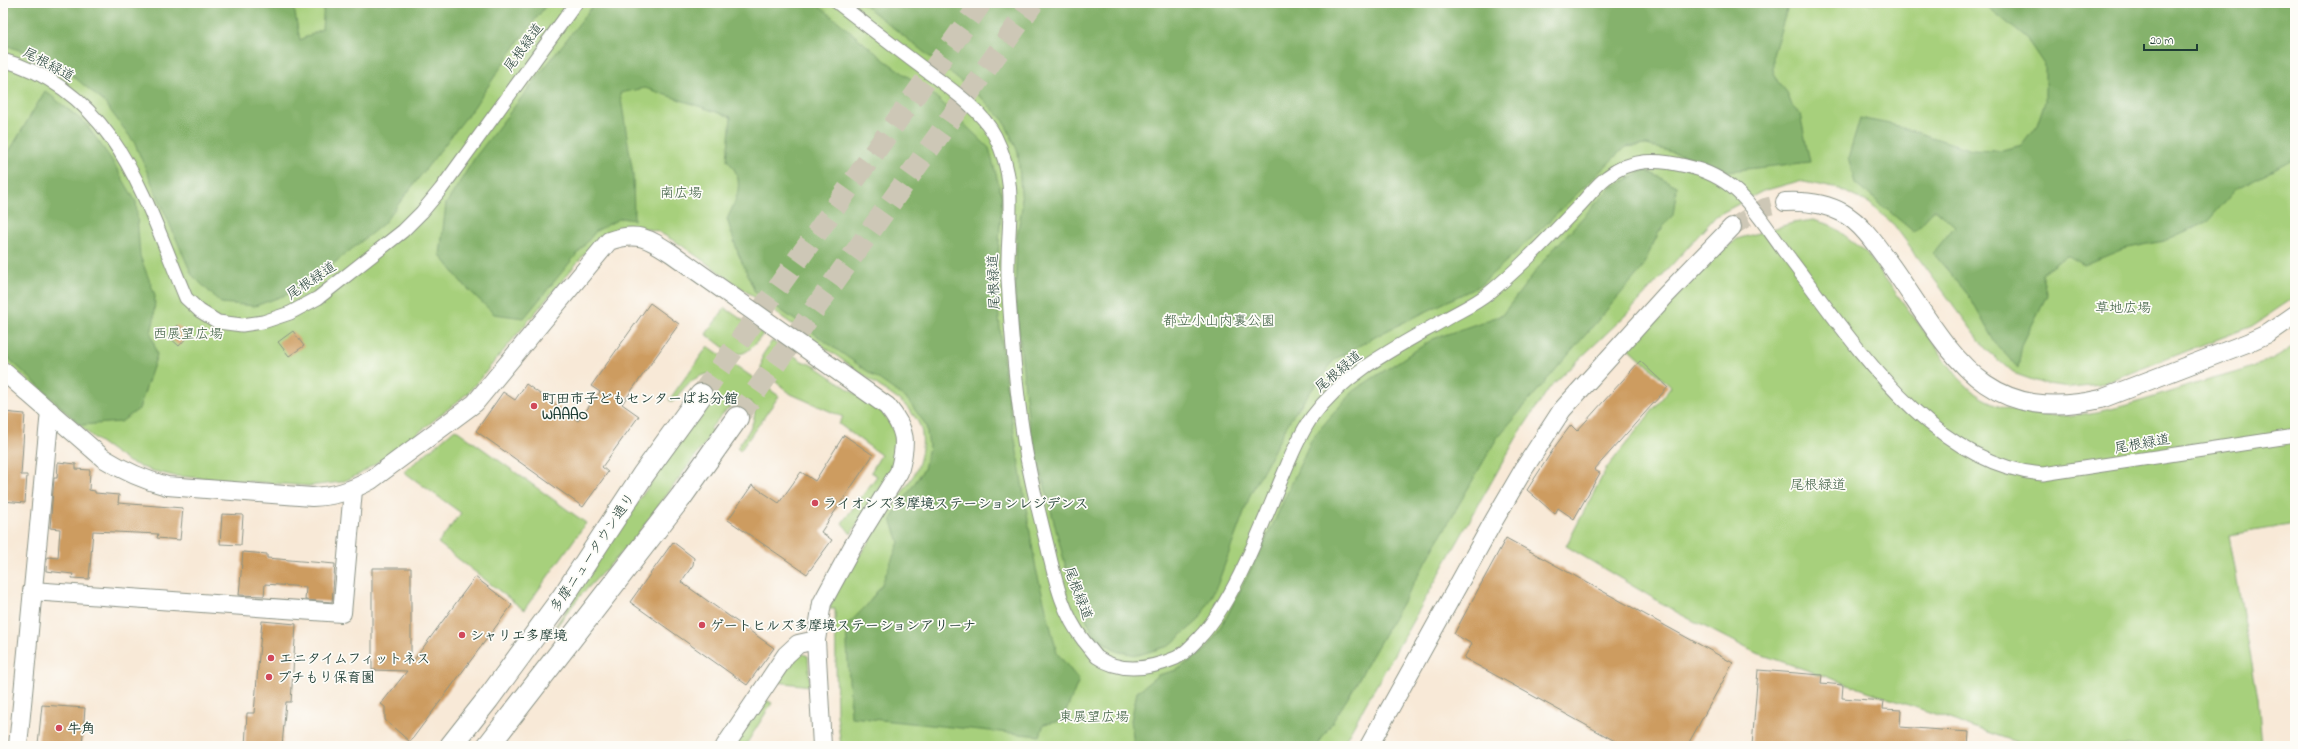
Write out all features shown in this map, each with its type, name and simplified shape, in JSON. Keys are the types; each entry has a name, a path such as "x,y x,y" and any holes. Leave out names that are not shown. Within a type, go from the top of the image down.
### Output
{"main road":[{"name":"多摩ニュータウン通り","path":"451,746 488,699 563,597 643,475 701,395"},
{"path":"488,746 681,497 737,418"}],"street":[{"name":"尾根緑道","path":"3,60 35,73 72,94 100,123 133,174 186,298 200,311 218,322 242,325 263,322 290,313 318,298 403,231 441,189 576,3"},
{"name":"尾根緑道","path":"838,3 954,92 977,113 994,133 1009,174 1012,202 1008,234 1008,274 1014,358 1023,436 1054,579 1073,627 1097,656 1128,669 1151,667 1182,655 1212,624 1248,554 1289,460 1308,422 1330,394 1357,372 1485,296 1532,254 1608,175 1636,162 1652,160 1691,167 1706,172 1728,183 1752,205 1773,236 1880,376 1912,408 1943,433 1976,456 2018,472 2043,474 2295,436"},
{"path":"1785,202 1802,201 1831,207 1844,213 1861,227 1887,260 1960,363 1977,379 1998,393 2016,399 2055,406 2101,400 2247,343 2269,333 2295,315"},
{"path":"1369,746 1501,508 1562,410 1666,295 1732,227"},
{"path":"3,371 103,458 148,481 167,486 312,497 333,496 353,490 377,476 475,403 602,247 609,241 618,238 637,236 645,238 678,258 887,406 898,419 904,433 904,452 899,472 827,591 818,615 816,640 822,746"},
{"path":"18,746 50,412"},
{"path":"32,590 342,613 353,490"},
{"path":"725,746 786,655 798,644 816,640"}],"green space":[{"name":"都立小山内裏公園","path":"3,3 2295,3 2295,297 2252,326 2099,385 2071,388 2047,385 2013,373 1986,349 1894,225 1869,203 1839,189 1799,181 1763,191 1716,216 1630,311 1550,387 1518,435 1342,746 841,746 837,715 835,609 829,609 839,586 917,468 922,449 921,430 916,419 904,404 681,245 657,231 633,226 624,226 598,238 468,393 407,442 360,474 342,482 309,486 174,476 149,470 127,461 93,437 3,359"},
{"path":"3,3 293,3 300,40 322,29 324,3 548,3 518,42 474,107 383,224 302,289 255,306 221,303 192,275 134,142 104,102 61,66 3,44"},
{"path":"595,3 816,3 883,59 935,96 989,148 1002,197 996,288 1005,378 1036,569 1057,653 1079,680 1062,721 1044,724 1040,736 851,717 846,626 867,605 881,586 899,542 891,519 924,469 929,447 926,425 907,399 755,292 738,253 727,219 737,195 738,188 737,174 727,160 731,117 645,88 620,93 633,174 634,220 621,218 596,231 524,318 494,314 462,283 440,255 446,204 476,156"},
{"path":"862,3 1789,3 1773,55 1773,70 1778,82 1786,91 1792,105 1800,114 1810,162 1729,171 1706,162 1647,145 1625,147 1536,234 1479,286 1388,330 1335,359 1291,418 1251,493 1218,583 1199,620 1169,646 1138,655 1119,652 1094,636 1069,580 1029,425 1015,296 1017,236 1022,207 1018,152 1004,121 983,99"},
{"path":"1983,3 2295,3 2295,159 2236,189 2208,221 2164,241 2123,249 2084,265 2067,255 2041,273 2047,295 2022,345 2018,368 1995,343 1969,296 1933,253 1955,226 1935,209 1914,232 1855,183 1848,158 1860,118 1894,125 1972,150 1998,151 2022,145 2037,125 2045,101 2045,66 2026,38"},
{"path":"45,91 85,123 111,159 136,202 140,256 155,295 154,320 151,333 157,355 139,409 121,422 81,425 3,353 3,162"},
{"path":"1645,170 1677,186 1673,215 1659,232 1641,270 1497,438 1349,696 1317,746 1134,746 1131,720 1137,692 1158,675 1177,670 1207,649 1227,616 1270,531 1312,438 1353,391 1433,339 1502,315 1548,255 1610,188"},
{"name":"尾根緑道","path":"1813,220 1831,225 1865,251 1958,377 1969,388 1986,400 2018,411 2041,415 2063,416 2107,410 2247,369 2272,359 2295,344 2295,524 2229,535 2258,698 2262,746 2028,746 1754,652 1678,613 1566,546 1606,469 1671,387 1628,347 1708,263 1737,239 1793,223"},
{"path":"725,308 763,334 755,344 742,353 736,354 730,351 706,334"},
{"path":"772,341 802,361 815,366 882,412 897,434 893,468 851,534 842,523 877,476 871,472 881,455 839,424 843,417 791,394 761,370 762,356"},
{"path":"708,346 779,396 740,451 737,448 754,420 754,408 751,402 739,402 723,414 710,429 714,431 631,543 580,596 549,636 619,528 696,420 699,421 708,407 714,391 715,380 708,374 702,375 692,381 684,388 673,402 669,400"},
{"path":"455,429 586,523 524,610 438,543 461,513 404,472"},
{"path":"801,653 808,656 810,686 777,682"},
{"path":"764,699 772,703 745,746 734,746"}],"building":[{"path":"650,303 679,324 622,404 639,416 602,467 608,472 583,507 476,431 503,392 515,400 526,384 578,421 600,392 591,386"},
{"path":"177,325 189,335 179,346 168,336"},
{"path":"293,331 304,346 289,356 278,342"},
{"path":"1640,361 1668,387 1594,470 1600,473 1574,519 1558,508 1555,514 1527,490 1556,445 1571,425 1577,431"},
{"path":"3,412 25,414 21,475 27,475 25,503 3,501"},
{"name":"ライオンズ多摩境ステーションレジデンス","path":"844,435 873,455 821,532 832,540 807,574 728,520 752,485 779,503 801,472 815,481"},
{"path":"58,462 76,464 76,469 90,470 89,490 95,491 95,493 119,495 118,503 183,508 180,540 157,538 158,534 93,531 89,579 72,578 73,574 46,571 47,557 58,558 60,529 50,528 54,478 57,478"},
{"path":"222,514 243,515 241,545 220,544"},
{"path":"1506,538 1733,663 1687,746 1624,746 1464,658 1472,644 1454,634"},
{"name":"ゲートヒルズ多摩境ステーションアリーナ","path":"673,542 694,558 693,565 681,582 774,648 747,685 630,602"},
{"path":"243,552 267,554 267,558 335,564 332,602 305,600 306,587 265,584 264,596 239,595"},
{"name":"シャリエ多摩境","path":"372,568 411,568 411,664 475,577 512,605 410,742 385,720 385,707 381,704 407,671 372,670"},
{"path":"262,621 296,624 291,702 286,702 282,746 245,746 247,713 254,713"},
{"path":"1758,670 1822,675 1821,683 1843,685 1842,698 1884,701 1883,709 1901,710 1900,727 1969,732 1968,746 1752,746"},
{"path":"42,705 85,708 82,746 38,744"}],"tunnel":[{"path":"701,395 981,3"},
{"path":"737,418 1033,3"},
{"path":"1732,227 1765,207 1785,202"}],"place":[{"name":"町田市子どもセンターぱお分館 WAAAO","path":"534,406"},
{"name":"ライオンズ多摩境ステーションレジデンス","path":"815,503"},
{"name":"ゲートヒルズ多摩境ステーションアリーナ","path":"702,625"},
{"name":"シャリエ多摩境","path":"462,635"},
{"name":"エニタイムフィットネス","path":"271,658"},
{"name":"プチもり保育園","path":"269,677"},
{"name":"牛角","path":"59,728"}],"park label":[{"name":"南広場","path":"681,192"},
{"name":"草地広場","path":"2123,307"},
{"name":"西展望広場","path":"188,333"},
{"name":"東展望広場","path":"1094,716"}]}
